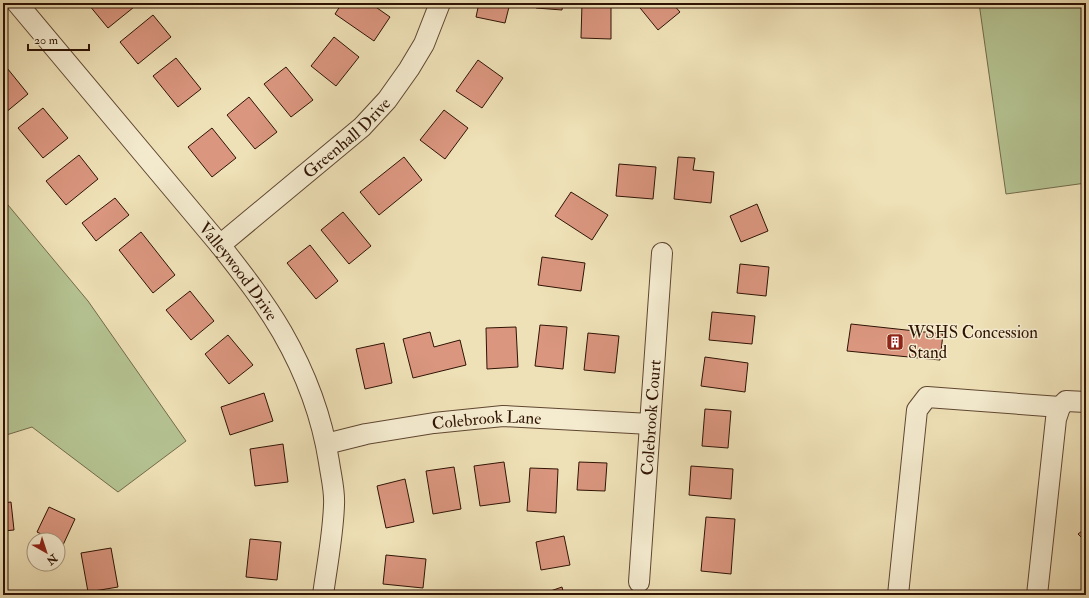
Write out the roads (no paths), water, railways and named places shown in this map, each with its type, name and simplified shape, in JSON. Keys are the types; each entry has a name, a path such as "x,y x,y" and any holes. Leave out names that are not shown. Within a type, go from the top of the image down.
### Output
{"street":[{"name":"Valleywood Drive","path":"17,3 220,245 252,286 282,331 302,370 317,410 326,444 334,504 323,595"},
{"name":"Greenhall Drive","path":"220,245 362,127 387,100 409,70 424,44 440,3"},
{"name":"Colebrook Court","path":"639,582 662,253"},
{"path":"898,595 917,410 922,402 927,397 1060,407"},
{"path":"1037,595 1056,419 1060,407 1066,401 1086,402"},
{"name":"Colebrook Lane","path":"326,444 366,434 434,422 503,416 650,424"}],"place":[{"name":"WSHS Concession Stand","path":"895,342"}]}
